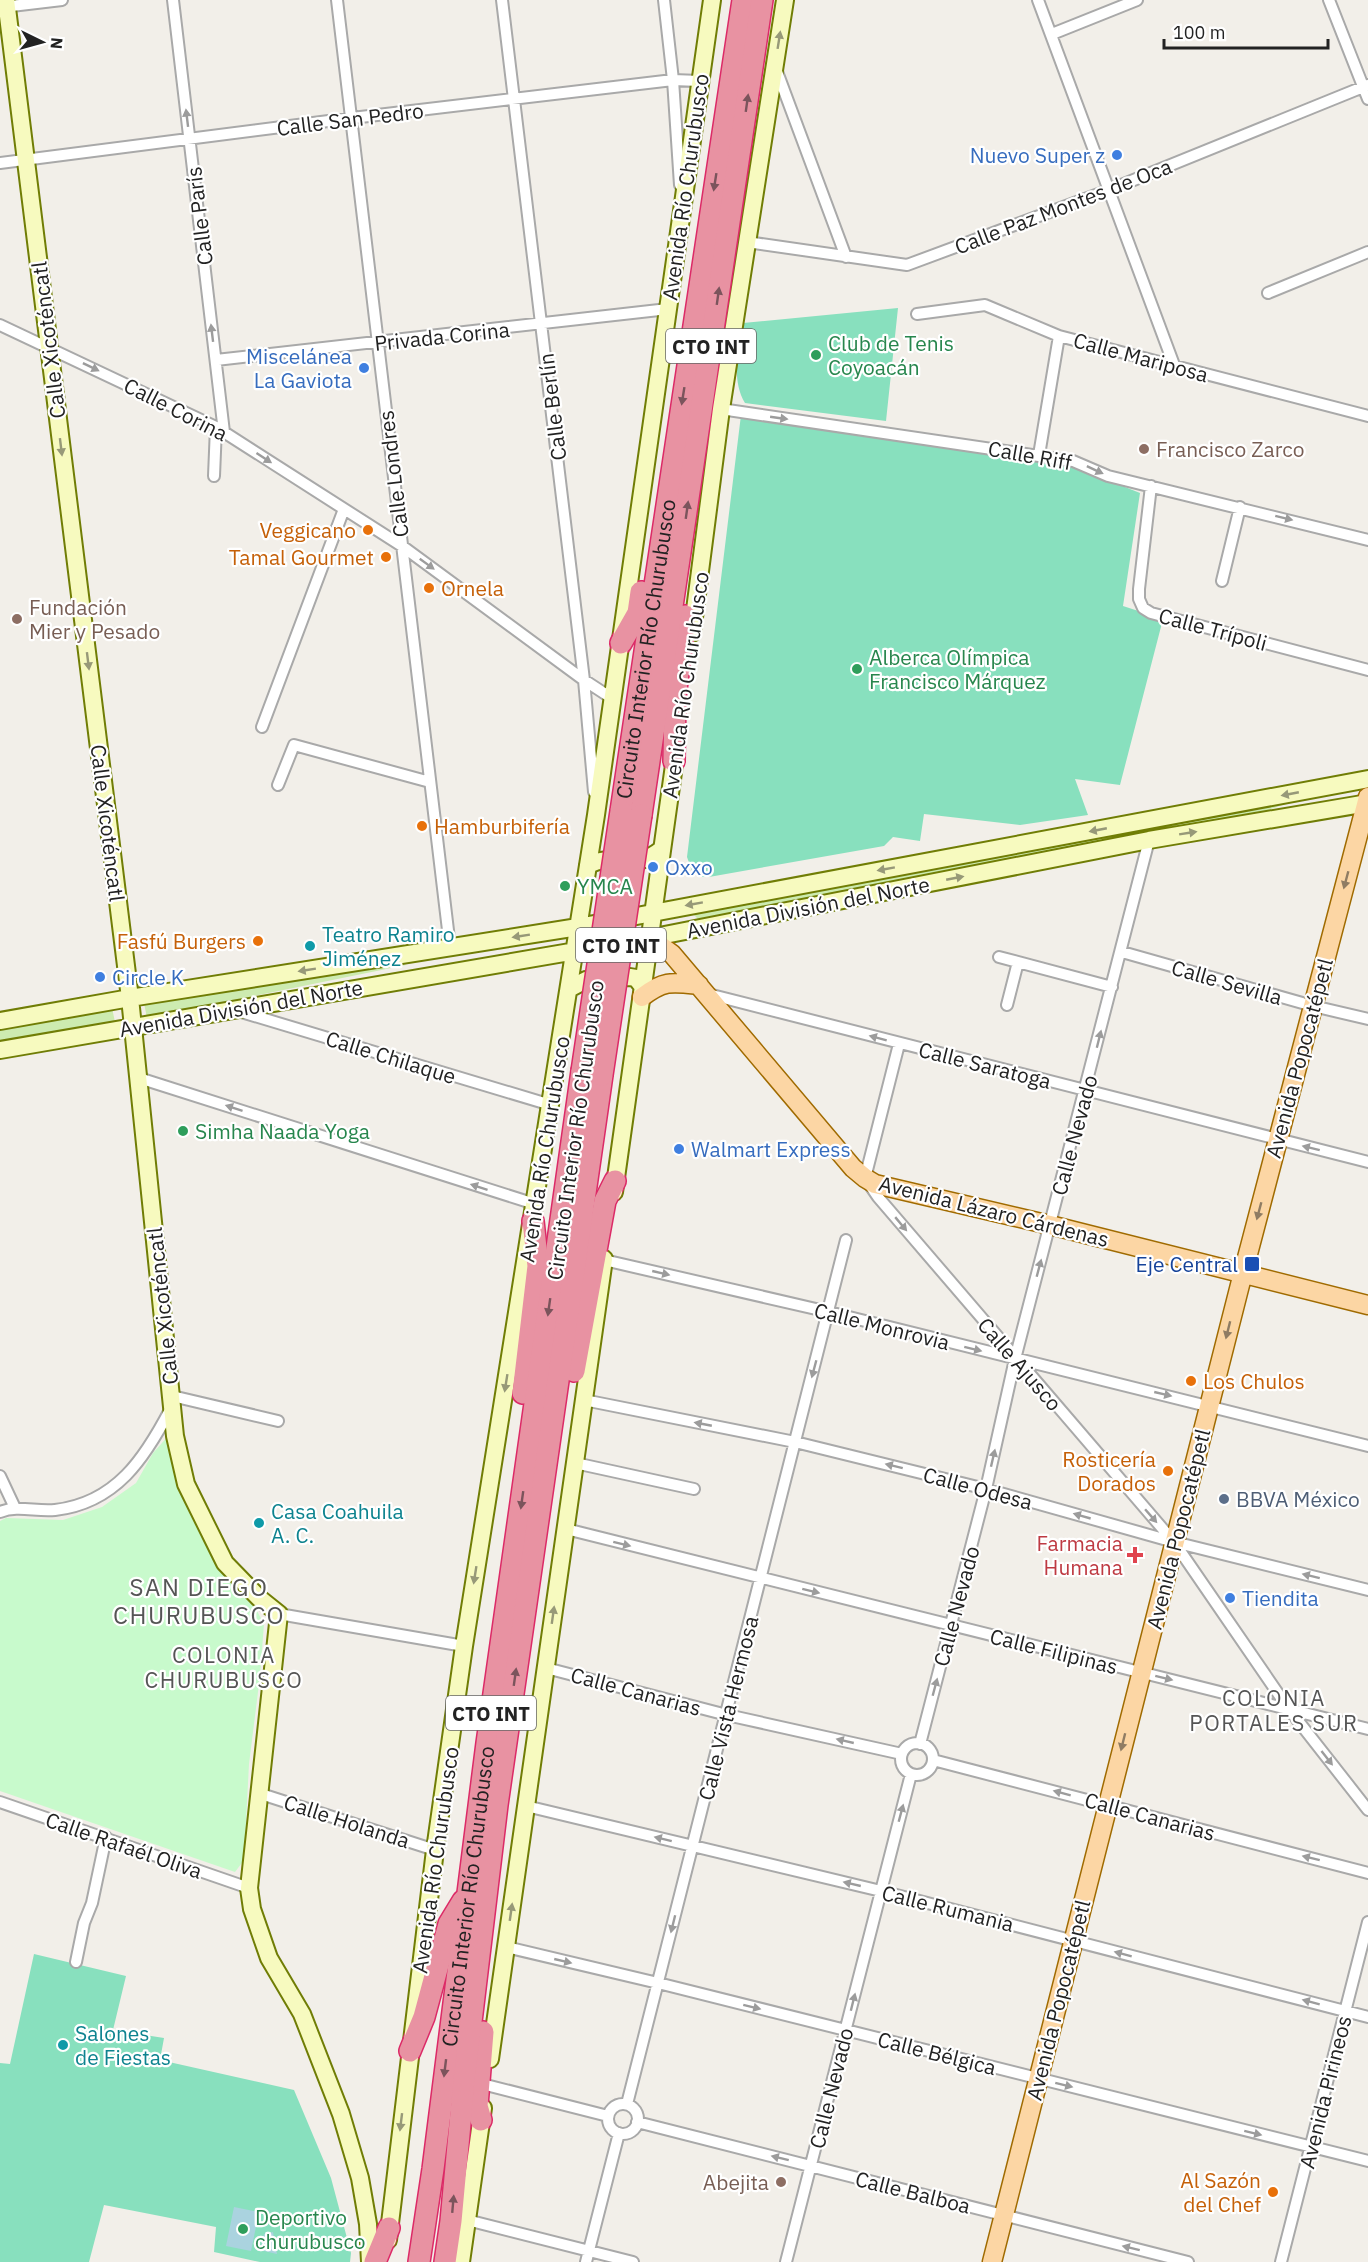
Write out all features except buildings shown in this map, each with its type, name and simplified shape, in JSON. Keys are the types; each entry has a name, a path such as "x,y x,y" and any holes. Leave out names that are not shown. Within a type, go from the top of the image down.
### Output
{"highway":[{"name":"Circuito Interior Río Churubusco","path":"445,2262 464,2080 476,1898 532,1432 592,1073 631,813 679,424 743,0"},
{"name":"Circuito Interior Río Churubusco","path":"631,813 682,538 762,0"},
{"path":"621,644 638,613 661,452 679,424"},
{"path":"674,762 675,698 690,573 682,538"},
{"name":"Circuito Interior Río Churubusco","path":"419,2262 476,1898 503,1757 540,1505 592,1073"},
{"path":"540,1505 562,1448 577,1350 605,1201 615,1181"},
{"path":"532,1432 523,1404 523,1393 538,1266 534,1213"},
{"path":"410,2051 424,2017 449,1924 476,1898 494,1946 477,2106 481,2120"},
{"path":"372,2262 389,2228"}],"main road":[{"name":"Avenida Río Churubusco","path":"386,2262 435,1850 464,1646 596,816 712,0"},
{"name":"Avenida Río Churubusco","path":"461,2262 654,911 721,410 785,0"},
{"name":"Calle Xicoténcatl","path":"4,5 27,160 130,998 175,1436 186,1484 225,1563 259,1598 279,1614"},
{"name":"Avenida División del Norte","path":"0,1021 130,998 579,927 654,911 1368,779"},
{"path":"1266,820 1272,814 1331,802 1334,795 1324,788"},
{"name":"Avenida División del Norte","path":"0,1050 650,938 1149,840 1367,801"},
{"name":"Avenida Popocatépetl","path":"992,2262 1242,1273 1313,1006 1361,849 1367,801"},
{"path":"591,846 606,859"},
{"path":"588,865 606,859 639,862 662,849"},
{"path":"639,862 658,880"},
{"name":"Calle Ajusco","path":"650,938 672,954 853,1168 865,1178"},
{"path":"569,990 586,980 630,977 636,978 642,992 667,982 703,990"},
{"name":"Avenida Lázaro Cárdenas","path":"865,1178 875,1184 1050,1225 1368,1305"},
{"path":"279,1614 249,1888 252,1909 269,1958 303,2014 341,2114 360,2178 372,2262"}],"street":[{"path":"4,5 62,0"},
{"name":"Calle París","path":"172,0 216,360 220,430 214,476"},
{"name":"Calle Londres","path":"337,0 450,947"},
{"name":"Calle Berlín","path":"502,0 584,680 596,816"},
{"path":"664,0 673,80 682,212"},
{"path":"1038,0 1174,366"},
{"path":"1052,34 1137,0"},
{"path":"1329,0 1366,86 1368,99"},
{"path":"775,65 846,257"},
{"name":"Calle San Pedro","path":"0,163 673,80 700,81"},
{"name":"Calle Paz Montes de Oca","path":"747,242 907,264 1109,190 1366,86"},
{"path":"1268,293 1368,252"},
{"name":"Calle Mariposa","path":"917,314 985,305 1059,336 1368,416"},
{"name":"Privada Corina","path":"216,360 378,344 668,309"},
{"name":"Calle Corina","path":"0,325 220,430 402,546 613,699"},
{"path":"1039,455 1059,336"},
{"name":"Calle Riff","path":"721,410 1073,461 1108,476 1368,540"},
{"name":"Calle Trípoli","path":"1151,486 1139,589 1139,599 1143,608 1151,613 1368,670"},
{"path":"1222,581 1240,507"},
{"path":"262,728 344,509"},
{"path":"278,785 294,745 430,782"},
{"name":"Calle Nevado","path":"920,1744 986,1489 1015,1359 1122,952 1149,840"},
{"name":"Calle Sevilla","path":"1122,952 1313,1006 1368,1019"},
{"path":"999,957 1112,987"},
{"path":"1007,1005 1018,962"},
{"name":"Calle Saratoga","path":"703,990 899,1044 1368,1162"},
{"name":"Calle Chilaque","path":"231,1010 551,1105"},
{"path":"865,1178 899,1044"},
{"path":"139,1078 534,1213"},
{"name":"Calle Ajusco","path":"865,1178 878,1197 1015,1359 1174,1542 1288,1708 1368,1810"},
{"name":"Calle Vista Hermosa","path":"627,2104 846,1240"},
{"name":"Calle Monrovia","path":"604,1260 829,1312 1368,1446"},
{"path":"0,1512 15,1508 35,1511 68,1508 90,1500 114,1486 141,1460 172,1400 278,1422"},
{"name":"Calle Odesa","path":"584,1400 795,1442 986,1489 1174,1542 1368,1590"},
{"path":"575,1463 693,1489"},
{"path":"0,1476 15,1508"},
{"name":"Calle Filipinas","path":"566,1529 1368,1729"},
{"path":"279,1614 464,1646"},
{"name":"Calle Canarias","path":"546,1668 727,1715 902,1754"},
{"path":"920,1744 929,1749 933,1760 926,1773 911,1774 903,1766 902,1754 907,1747 920,1744"},
{"name":"Calle Canarias","path":"933,1760 1368,1873"},
{"name":"Calle Nevado","path":"786,2262 911,1774"},
{"name":"Calle Holanda","path":"258,1793 435,1850"},
{"name":"Calle Rafaél Oliva","path":"0,1802 249,1888"},
{"name":"Calle Rumania","path":"526,1806 881,1891 1368,2017"},
{"path":"76,1962 106,1837"},
{"name":"Avenida Pirineos","path":"1281,2262 1368,1922"},
{"name":"Calle Bélgica","path":"506,1947 1368,2161"},
{"path":"486,2085 608,2116"},
{"path":"627,2104 635,2111 637,2122 630,2132 619,2133 610,2127 608,2116 615,2106 627,2104"},
{"name":"Calle Balboa","path":"637,2122 1188,2262"},
{"path":"588,2257 619,2133"},
{"path":"467,2220 588,2257 633,2262"}],"green space":[{"name":"Club de Tenis Coyoacán","path":"898,308 886,421 745,403 737,374 743,323"},
{"path":"741,415 1070,465 1140,493 1123,606 1163,619 1120,785 1075,779 1088,815 1020,825 924,814 920,841 893,837 884,846 709,877 703,877 692,871 687,857"},
{"path":"1298,800 1262,812 700,921 692,913"},
{"path":"394,963 406,965 147,1018 144,1003"},
{"path":"112,1008 115,1022 0,1042 0,1028"},
{"path":"170,1434 178,1485 204,1540 219,1569 256,1609 264,1624 249,1764 244,1860 235,1872 0,1791 0,1521 6,1518 63,1520 102,1507 136,1483 153,1453"},
{"path":"34,1954 126,1976 113,2030 164,2038 160,2060 294,2090 331,2178 351,2253 350,2262 260,2262 214,2252 216,2227 104,2205 89,2262 0,2262 0,2063 10,2064"}],"water":[{"name":"Deportivo churubusco","path":"234,2207 259,2212 251,2251 226,2246"},
{"path":"273,2232 277,2254 260,2250 264,2234"}],"place":[{"name":"Nuevo Super z","path":"1117,155"},
{"name":"Club de Tenis Coyoacán","path":"816,355"},
{"name":"Miscelánea La Gaviota","path":"364,368"},
{"name":"Francisco Zarco","path":"1144,449"},
{"name":"Veggicano","path":"368,530"},
{"name":"Tamal Gourmet","path":"386,557"},
{"name":"Ornela","path":"429,588"},
{"name":"Fundación Mier y Pesado","path":"17,619"},
{"name":"Alberca Olímpica Francisco Márquez","path":"857,669"},
{"name":"Hamburbifería","path":"422,826"},
{"name":"Oxxo","path":"653,867"},
{"name":"YMCA","path":"565,886"},
{"name":"Fasfú Burgers","path":"258,941"},
{"name":"Teatro Ramiro Jiménez","path":"310,946"},
{"name":"Circle K","path":"100,977"},
{"name":"Simha Naada Yoga","path":"183,1131"},
{"name":"Walmart Express","path":"679,1149"},
{"name":"Eje Central","path":"1252,1264"},
{"name":"Los Chulos","path":"1191,1381"},
{"name":"Rosticería Dorados","path":"1168,1471"},
{"name":"BBVA México","path":"1224,1499"},
{"name":"Casa Coahuila A. C.","path":"259,1523"},
{"name":"Farmacia Humana","path":"1135,1555"},
{"name":"Tiendita","path":"1230,1598"},
{"name":"Salones de Fiestas","path":"63,2045"},
{"name":"Abejita","path":"781,2182"},
{"name":"Al Sazón del Chef","path":"1273,2192"},
{"name":"Deportivo churubusco","path":"243,2229"}],"district":[{"name":"SAN DIEGO CHURUBUSCO","path":"199,1601"},
{"name":"COLONIA CHURUBUSCO","path":"224,1667"},
{"name":"COLONIA PORTALES SUR","path":"1274,1710"}]}
